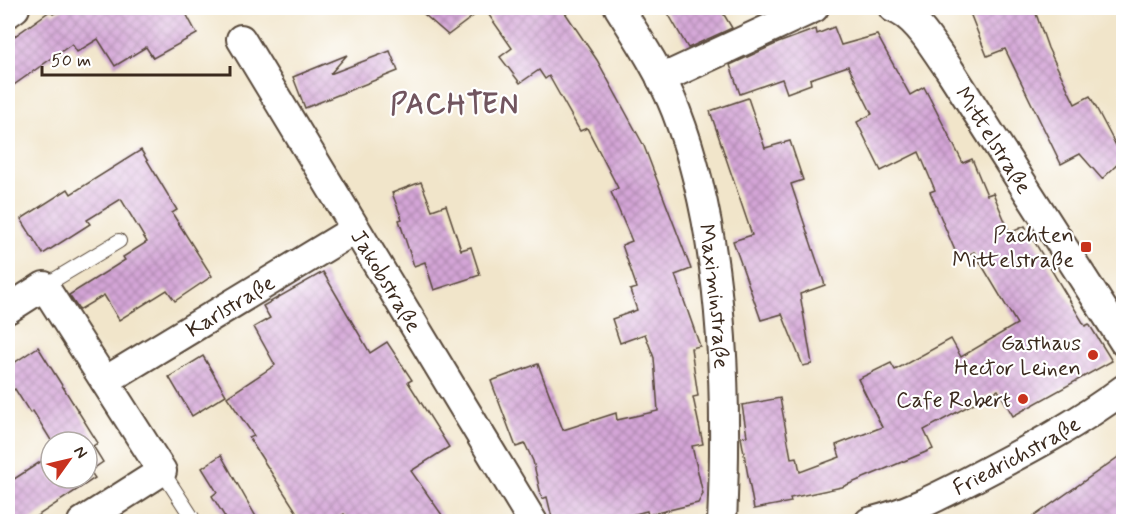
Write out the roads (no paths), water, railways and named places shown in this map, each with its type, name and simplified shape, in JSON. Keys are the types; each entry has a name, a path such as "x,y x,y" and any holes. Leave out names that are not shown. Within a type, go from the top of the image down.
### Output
{"street":[{"path":"8,14 15,8"},
{"name":"Maximinstraße","path":"619,8 661,79 689,149 700,192 722,350 724,470 722,522"},
{"path":"661,79 814,8"},
{"name":"Mittelstraße","path":"900,9 949,69 1124,342"},
{"name":"Jakobstraße","path":"241,39 354,230 533,522"},
{"name":"Karlstraße","path":"105,381 354,230"},
{"path":"8,309 44,286 162,471 82,522"},
{"name":"Friedrichstraße","path":"869,522 888,518 930,501 1003,463 1067,428 1124,389"}],"lane":[{"path":"44,286 119,241"},
{"path":"162,471 195,522"}],"place":[{"name":"Pachten Mittelstraße","path":"1086,247"},
{"name":"Gasthaus Hector Leinen","path":"1093,355"},
{"name":"Cafe Robert","path":"1023,399"}],"district":[{"name":"PACHTEN","path":"455,103"}]}
